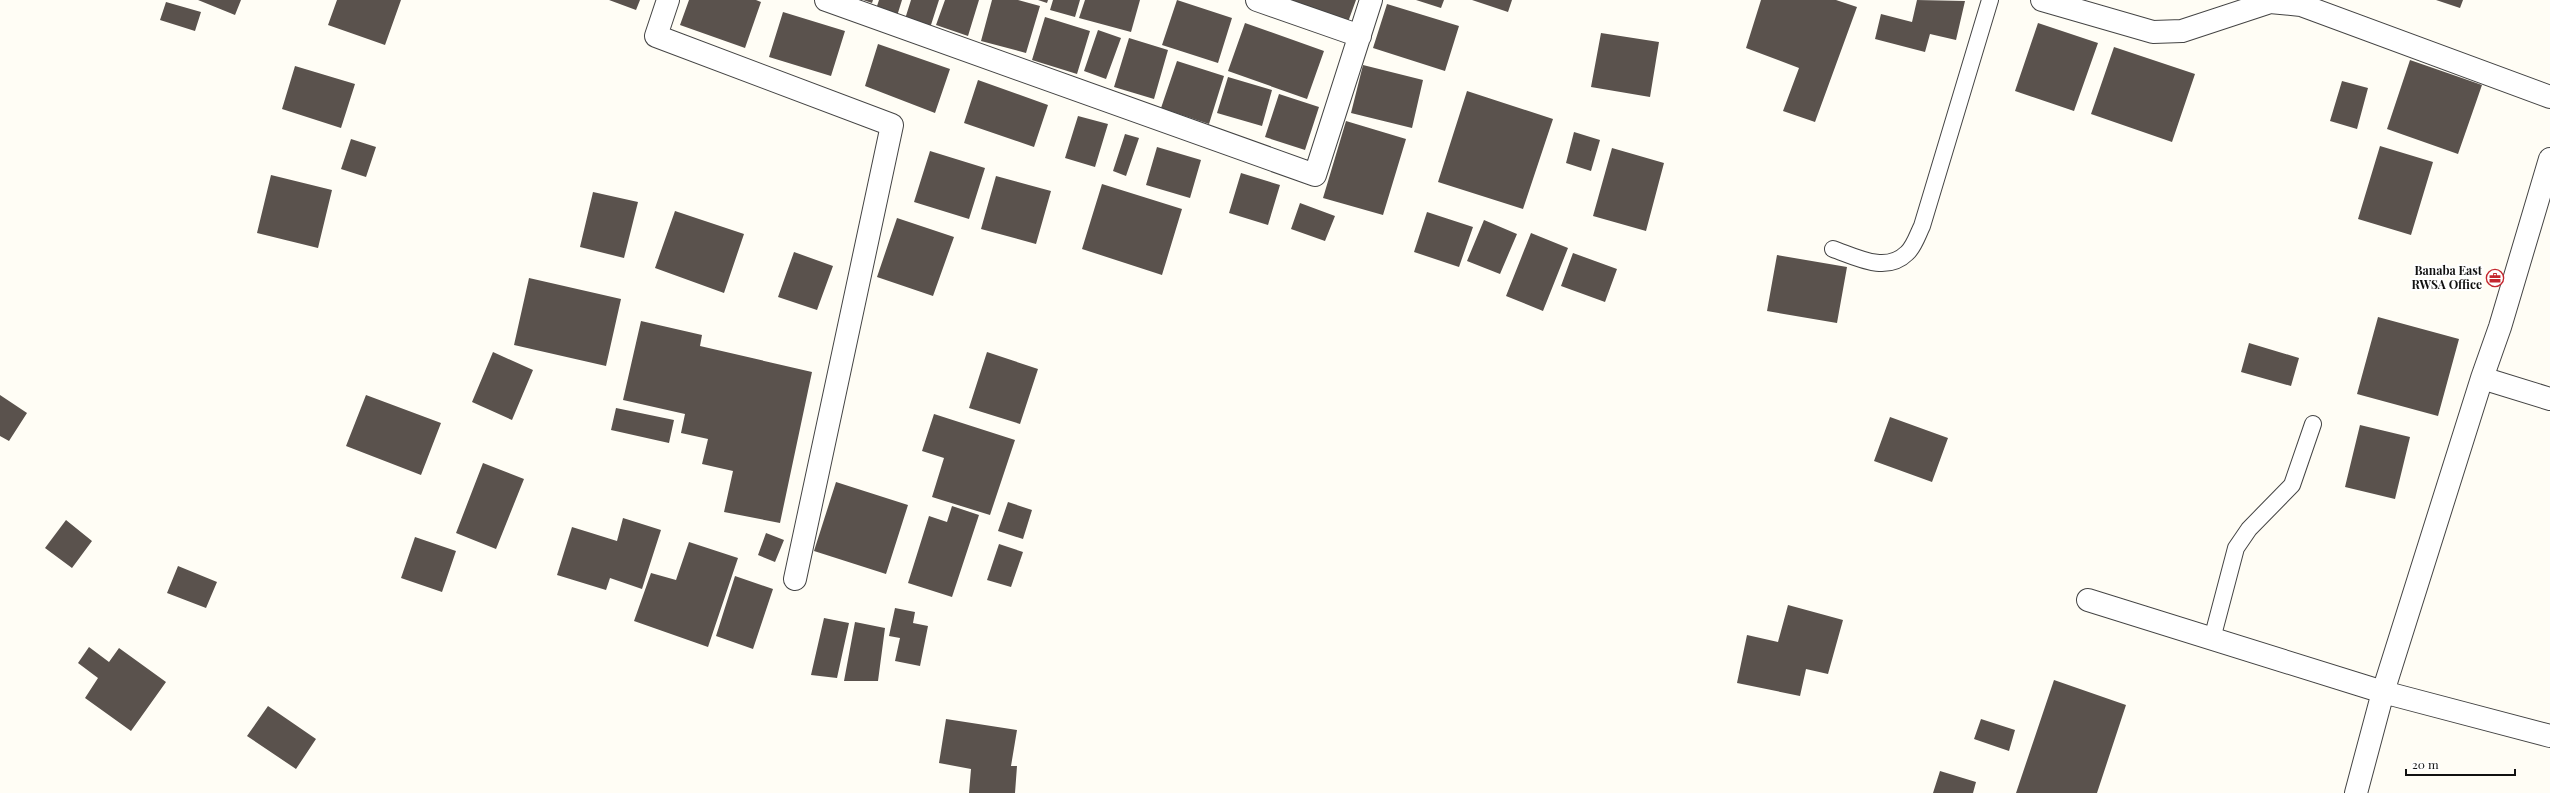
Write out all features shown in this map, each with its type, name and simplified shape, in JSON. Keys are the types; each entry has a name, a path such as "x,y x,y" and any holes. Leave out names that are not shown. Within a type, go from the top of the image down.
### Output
{"street":[{"path":"668,0 656,36 892,125 795,578"},
{"path":"826,0 1315,174 1371,0"},
{"path":"1257,0 1360,36"},
{"path":"2042,0 2153,32 2182,31 2270,2 2301,5 2550,97"},
{"path":"2356,793 2383,692 2482,378 2500,327 2550,159"},
{"path":"2482,378 2550,399"},
{"path":"2088,600 2383,692 2550,736"}],"lane":[{"path":"1833,249 1872,263 1885,263 1908,253 1922,226 1990,0"},
{"path":"2212,639 2236,548 2249,529 2292,485 2313,424"}],"building":[{"path":"198,0 241,0 235,15"},
{"path":"337,0 401,0 385,45 328,25"},
{"path":"609,0 640,0 636,10"},
{"path":"689,0 756,0 761,2 745,48 680,25"},
{"path":"863,0 873,0 872,3"},
{"path":"879,0 902,0 897,16 876,9"},
{"path":"911,0 939,0 930,28 905,19"},
{"path":"945,0 979,0 968,36 936,25"},
{"path":"992,0 1018,0 1040,6 1026,53 981,41"},
{"path":"1038,0 1048,0 1047,3"},
{"path":"1053,0 1080,0 1075,17 1050,10"},
{"path":"1085,0 1140,0 1131,32 1079,18"},
{"path":"1177,0 1232,18 1218,63 1162,45"},
{"path":"1289,0 1356,0 1348,22"},
{"path":"1416,0 1444,0 1441,8"},
{"path":"1472,0 1512,0 1508,12"},
{"path":"1761,0 1836,0 1857,7 1815,122 1783,111 1799,68 1746,48"},
{"path":"1917,0 1965,1 1956,40 1930,34 1925,52 1875,39 1881,14 1912,22"},
{"path":"2436,0 2463,0 2460,8"},
{"path":"166,2 201,12 195,31 160,20"},
{"path":"1387,4 1459,26 1445,71 1373,48"},
{"path":"783,12 845,31 831,76 769,57"},
{"path":"1045,17 1090,31 1077,74 1032,60"},
{"path":"1245,23 1324,51 1307,99 1228,71"},
{"path":"2038,23 2098,43 2074,111 2015,91"},
{"path":"1098,30 1121,38 1106,79 1084,71"},
{"path":"1601,33 1659,42 1650,97 1591,87"},
{"path":"1129,38 1168,50 1154,99 1114,87"},
{"path":"878,44 950,69 935,113 865,86"},
{"path":"2114,47 2195,74 2172,142 2091,114"},
{"path":"2410,60 2482,85 2458,154 2387,129"},
{"path":"1177,61 1224,76 1209,124 1161,108"},
{"path":"1363,65 1423,80 1412,128 1351,113"},
{"path":"295,66 355,84 341,128 282,109"},
{"path":"1228,77 1272,90 1262,126 1217,113"},
{"path":"978,80 1048,105 1034,147 964,123"},
{"path":"2342,81 2368,88 2357,129 2330,121"},
{"path":"1467,91 1553,119 1523,209 1438,182"},
{"path":"1279,94 1319,107 1305,150 1265,137"},
{"path":"1078,116 1108,124 1095,167 1065,158"},
{"path":"1346,121 1406,139 1383,215 1323,198"},
{"path":"1574,132 1600,140 1591,171 1566,163"},
{"path":"1125,134 1139,138 1126,176 1113,171"},
{"path":"351,139 376,147 366,177 341,169"},
{"path":"2380,146 2433,162 2411,235 2358,219"},
{"path":"1157,147 1201,160 1190,198 1146,185"},
{"path":"1612,148 1664,163 1646,231 1593,216"},
{"path":"930,151 985,168 969,219 914,202"},
{"path":"1241,173 1280,185 1268,225 1229,213"},
{"path":"271,175 332,190 318,248 257,233"},
{"path":"996,176 1051,191 1036,244 981,229"},
{"path":"1102,184 1182,209 1162,275 1082,249"},
{"path":"593,192 638,202 624,258 580,247"},
{"path":"1300,203 1335,216 1325,241 1291,229"},
{"path":"675,211 744,234 724,293 655,268"},
{"path":"1427,212 1473,227 1459,267 1414,252"},
{"path":"897,218 954,237 933,296 877,277"},
{"path":"1484,220 1517,234 1500,274 1467,261"},
{"path":"1531,233 1568,248 1543,311 1506,296"},
{"path":"794,252 833,266 817,310 778,297"},
{"path":"1573,253 1617,269 1605,302 1561,286"},
{"path":"1777,255 1847,267 1837,323 1767,311"},
{"path":"529,278 621,299 606,366 514,345"},
{"path":"2378,317 2459,339 2438,416 2357,394"},
{"path":"641,321 702,335 700,346 812,372 780,523 724,512 733,471 702,464 708,439 681,433 685,414 623,400"},
{"path":"2249,343 2299,358 2291,386 2241,372"},
{"path":"493,352 533,370 512,420 472,402"},
{"path":"987,352 1038,369 1020,424 969,408"},
{"path":"0,395 27,413 9,441 0,436"},
{"path":"366,395 441,423 421,475 346,446"},
{"path":"616,408 674,420 669,443 611,430"},
{"path":"934,414 1015,440 990,515 932,497 944,458 922,451"},
{"path":"1890,417 1948,438 1932,482 1874,461"},
{"path":"2360,425 2410,437 2395,499 2345,487"},
{"path":"483,463 524,479 496,549 456,533"},
{"path":"836,482 908,505 886,574 814,551"},
{"path":"1008,502 1032,510 1023,539 998,531"},
{"path":"952,506 979,515 952,597 908,583 929,516 947,522"},
{"path":"623,518 661,530 642,589 610,578 606,590 557,575 572,527 617,541"},
{"path":"66,520 92,541 72,568 45,548"},
{"path":"766,533 784,540 775,562 758,555"},
{"path":"415,537 456,551 442,592 401,578"},
{"path":"689,542 738,558 708,647 634,621 651,573 676,580"},
{"path":"999,544 1023,552 1011,587 987,580"},
{"path":"178,566 217,582 206,608 167,593"},
{"path":"735,576 773,589 753,649 716,636"},
{"path":"1788,605 1843,620 1828,674 1806,669 1800,696 1737,683 1747,635 1778,642"},
{"path":"895,608 915,612 913,623 928,626 920,666 895,661 900,638 889,636"},
{"path":"824,618 849,623 837,678 811,675"},
{"path":"855,622 885,628 878,681 844,681"},
{"path":"89,647 109,662 119,648 166,682 131,731 85,698 98,678 78,663"},
{"path":"2054,680 2126,705 2097,793 2016,793"},
{"path":"268,706 316,739 296,769 247,736"},
{"path":"946,719 1017,730 1011,766 1017,766 1015,793 969,793 971,769 939,763"},
{"path":"1981,719 2015,730 2009,751 1974,739"},
{"path":"1940,771 1976,782 1973,793 1933,793"}],"place":[{"name":"Banaba East RWSA Office","path":"2495,278"}]}
